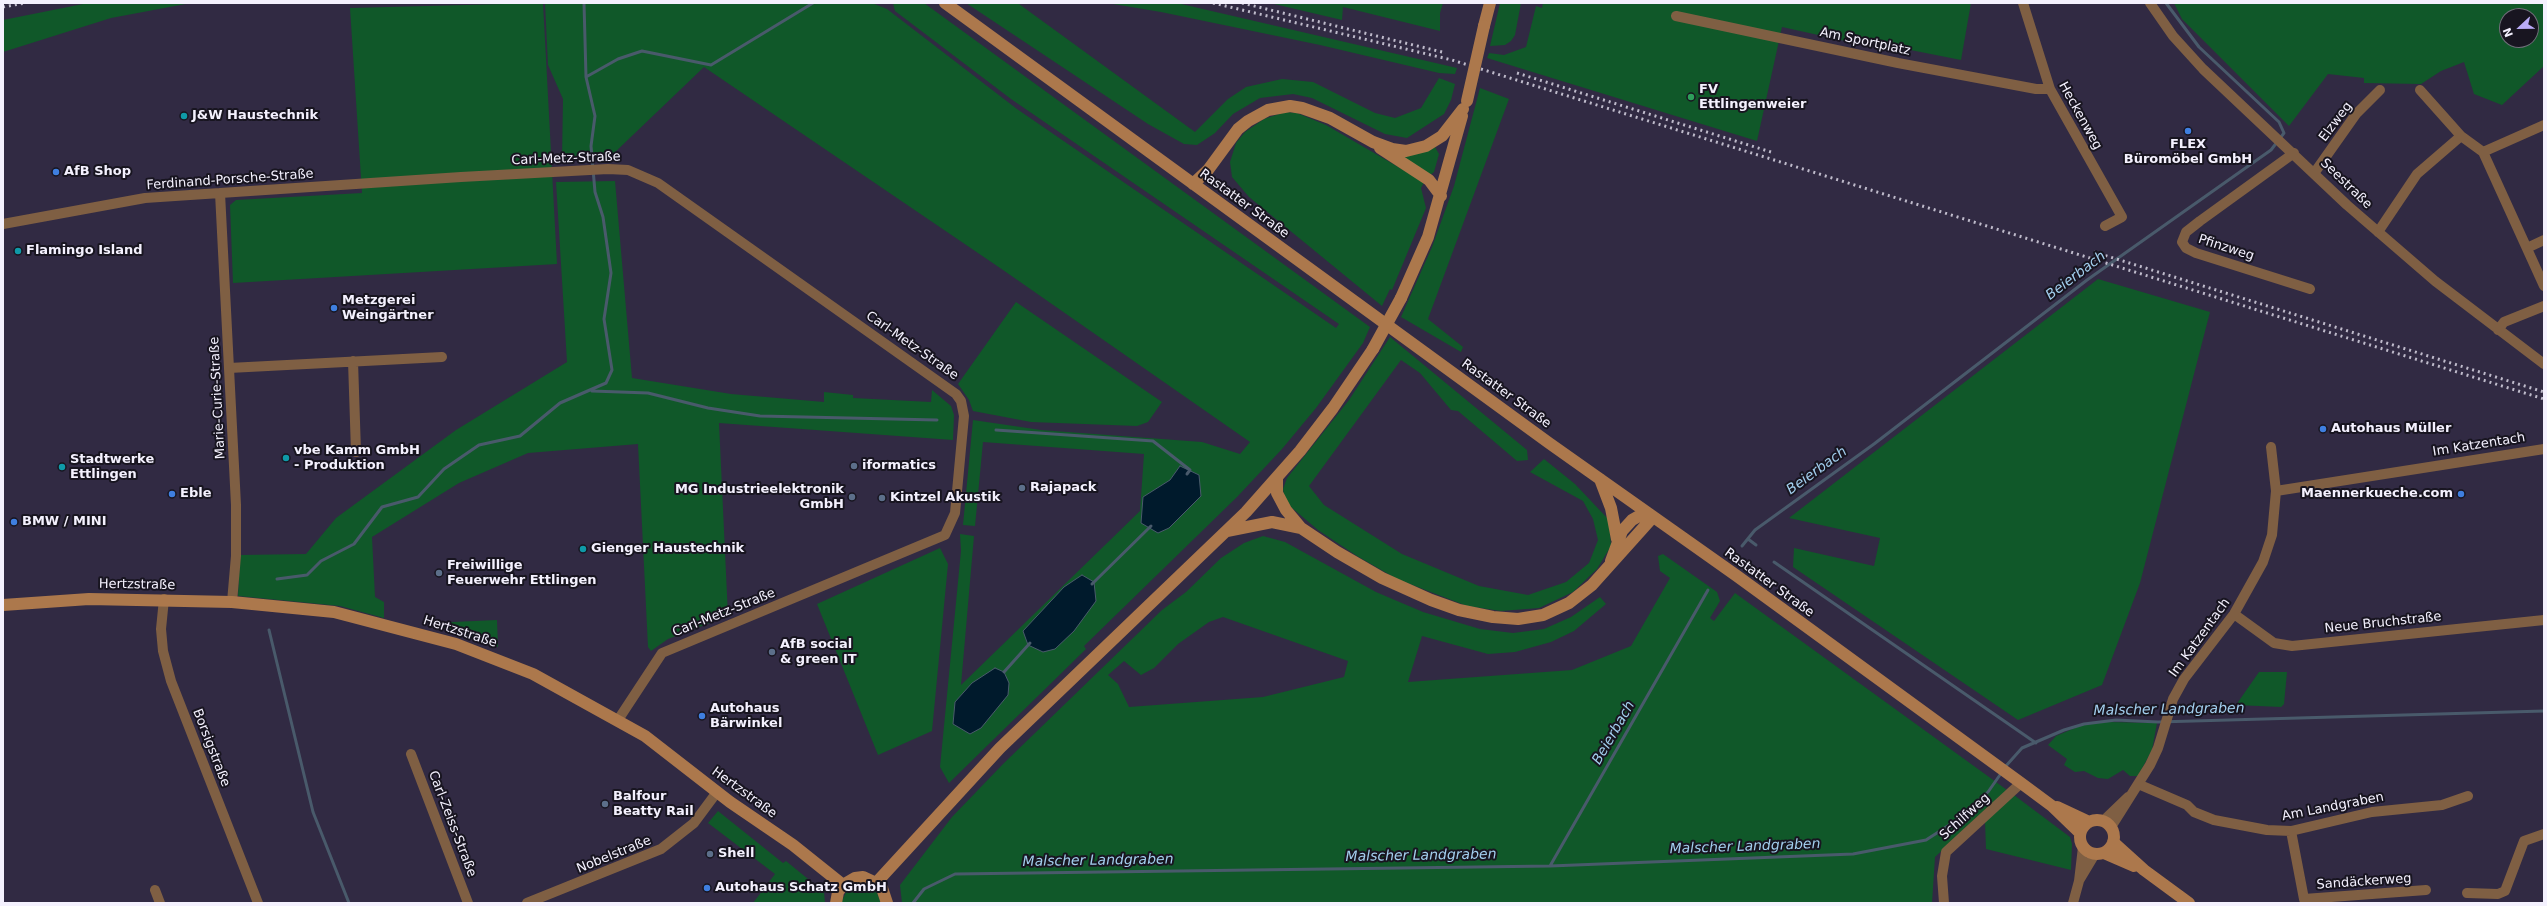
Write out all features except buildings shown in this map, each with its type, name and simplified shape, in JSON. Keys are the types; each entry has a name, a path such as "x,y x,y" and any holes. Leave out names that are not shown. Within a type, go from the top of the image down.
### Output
{"main road":[{"name":"Rastatter Straße","path":"945,3 1600,479 2022,783 2052,806 2080,833"},
{"path":"876,882 1000,748 1227,531 1277,478 1333,408 1374,349 1401,298 1428,236 1441,196 1490,3"},
{"path":"1193,184 1208,170 1238,130 1248,120 1268,110 1278,107 1302,108 1330,118 1373,142 1392,149 1406,151 1426,146 1442,136 1465,105"},
{"path":"1373,142 1391,157 1429,180 1441,196"},
{"path":"1277,478 1277,493 1282,504 1301,528 1382,578 1459,610 1493,617 1518,618 1543,615 1569,603 1592,585 1650,515"},
{"path":"1600,479 1611,508 1617,539"},
{"path":"1610,564 1617,539 1632,520 1650,515"},
{"path":"1227,531 1272,522 1301,528"},
{"name":"Hertzstraße","path":"3,605 89,599 164,599 232,602 334,612 456,644 533,674 645,736 843,885"},
{"name":"Rastatter Straße","path":"2052,806 2061,808 2089,822"},
{"path":"2144,870 2083,847 2080,833 2089,822 2107,824 2113,842 2144,870 2189,903"},
{"path":"2100,853 2113,842"},
{"path":"836,903 838,892 843,885 855,878 870,879 876,882 882,888 887,903"}],"street":[{"name":"Heckenweg","path":"2022,3 2050,89 2122,217 2105,226"},
{"name":"Seestraße","path":"2150,3 2172,36 2203,69 2280,139 2378,232 2498,330 2544,364"},
{"name":"Am Sportplatz","path":"1676,16 1905,64 2036,89 2050,89"},
{"name":"Elzweg","path":"2315,172 2356,114 2380,90"},
{"path":"2420,90 2461,136 2483,152 2544,286"},
{"path":"2483,152 2544,125"},
{"path":"2378,232 2417,174 2461,136"},
{"name":"Pfinzweg","path":"2294,153 2186,232 2182,242 2186,248 2196,253 2310,289"},
{"name":"Carl-Metz-Straße","path":"461,177 602,169 628,170 658,183 951,389 961,401 964,416 955,513 945,536 662,652 618,720"},
{"name":"Ferdinand-Porsche-Straße","path":"3,224 145,198 461,177"},
{"name":"Marie-Curie-Straße","path":"220,193 236,505 236,556 232,602"},
{"path":"2527,248 2544,240"},
{"path":"2498,330 2504,322 2544,306"},
{"path":"229,368 442,357"},
{"path":"353,361 356,452"},
{"name":"Im Katzentach","path":"2107,824 2114,808 2129,796 2150,765 2163,731 2168,712 2184,680 2234,614 2266,555 2272,535 2276,491 2271,447"},
{"name":"Im Katzentach","path":"2276,491 2544,448"},
{"name":"Borsigstraße","path":"164,599 161,628 163,651 171,681 258,903"},
{"name":"Neue Bruchstraße","path":"2234,614 2270,641 2292,646 2544,620"},
{"name":"Carl-Zeiss-Straße","path":"411,754 468,903"},
{"name":"Schilfweg","path":"1944,903 1942,876 1946,852 2022,783"},
{"name":"Am Landgraben","path":"2138,784 2186,805 2194,812 2214,820 2264,830 2291,831 2372,812 2442,806 2468,796"},
{"name":"Nobelstraße","path":"527,903 547,900 661,849 694,823 718,792"},
{"name":"Sandäckerweg","path":"2291,831 2304,899 2426,890"},
{"path":"2467,893 2498,894 2505,891 2524,841 2544,834"},
{"path":"2073,903 2079,881 2083,847"},
{"path":"2079,881 2100,853"},
{"path":"155,890 160,903"}],"green space":[{"path":"88,3 191,3 111,18 3,52 3,20"},
{"path":"543,3 557,264 233,283 230,205 236,200 362,193 350,8"},
{"path":"545,3 872,3 887,9 1017,109 1336,328 1339,324 1011,99 895,11 893,3 924,3 1370,327 1363,343 1316,408 1282,449 1237,497 1084,646 1086,649 949,783 940,767 961,551 960,534 974,536 961,685 1140,511 1144,454 983,442 975,526 963,525 973,420 1041,430 1202,442 1240,454 1250,442 1003,270 704,67 611,156 562,159 563,99 548,65"},
{"path":"966,3 1019,4 1195,132 1228,99 1246,87 1282,79 1313,82 1375,113 1395,118 1421,108 1439,78 1455,84 1451,100 1444,114 1407,138 1385,134 1312,98 1293,94 1260,98 1233,114 1215,133 1197,145 1184,144 1148,124"},
{"path":"1107,3 1177,3 1457,68 1455,74 1439,73 1320,45 1161,12"},
{"path":"1270,3 1443,3 1440,13 1440,31 1343,7 1342,20"},
{"path":"1500,3 1521,3 1515,35 1511,41 1505,45 1490,46"},
{"name":"FV Ettlingenweier","path":"1543,3 1971,3 1961,60 1860,40 1859,44 1782,27 1757,141 1487,58 1489,53 1504,55 1526,47 1536,6 1542,8"},
{"path":"2174,3 2544,3 2544,66 2502,105 2474,94 2464,62 2441,71 2421,84 2364,83 2364,78 2328,74 2289,126 2182,19"},
{"path":"1480,88 1509,99 1428,319 1463,347 1461,352 1401,317 1432,247 1454,186"},
{"path":"1285,112 1297,113 1326,125 1424,182 1421,188 1426,208 1392,290 1390,289 1382,306 1249,197 1232,177 1230,162 1236,143 1245,132 1264,119"},
{"path":"1435,147 1439,154 1434,172 1429,176 1397,155"},
{"path":"615,181 632,378 731,394 824,402 824,392 853,395 853,398 931,402 932,390 951,406 954,415 953,440 719,423 728,616 668,639 651,651 648,647 638,444 528,453 459,483 372,537 375,597 384,602 384,618 340,606 238,596 240,555 306,554 336,518 456,430 567,362 556,182"},
{"path":"2098,279 2210,312 2140,583 2102,685 2018,720 1793,567 1794,548 1874,566 1880,538 1789,518"},
{"path":"1016,302 1162,402 1148,422 1137,426 1031,422 973,411 969,400 958,384"},
{"path":"1390,337 1527,450 1528,460 1517,461 1458,411 1451,410 1420,373 1401,360 1309,486 1324,505 1402,554 1479,586 1528,595 1566,582 1589,563 1598,540 1593,519 1583,501 1530,472 1544,459 1575,484 1609,520 1611,546 1597,569 1573,592 1539,608 1501,611 1467,606 1397,579 1357,556 1318,530 1285,502 1283,489 1287,478 1349,400"},
{"path":"1263,536 1285,542 1376,592 1423,612 1480,629 1513,633 1544,629 1571,617 1600,597 1606,604 1574,631 1551,642 1515,652 1488,654 1422,636 1408,682 1572,670 1631,646 1670,578 1660,571 1658,556 1663,554 1717,592 1720,601 1710,618 1714,621 1735,593 2007,790 1935,857 1932,903 902,903 900,885 952,817 1003,764 1162,610 1186,592 1221,558 1244,543","holes":["1223,617 1348,661 1344,677 1263,697 1129,707 1118,684 1108,675 1124,661 1141,675 1154,668 1178,644 1209,622"]},
{"path":"940,548 948,564 932,731 878,755 817,604"},
{"path":"497,620 498,647 431,623"},
{"path":"2259,672 2287,672 2284,704 2281,707 2236,705"},
{"path":"2106,722 2157,723 2152,750 2138,776 2130,776 2123,770 2108,779 2098,778 2084,771 2075,772 2064,765 2067,759 2048,745 2056,736 2082,725"},
{"path":"2014,795 2070,837 2072,844 2071,870 1986,849 1985,821"},
{"path":"718,811 783,863 786,861 824,892 825,903 753,903 775,874 708,823"},
{"path":"859,883 865,884 876,890 881,903 841,903 848,888"}],"water":[{"path":"1180,466 1199,475 1201,496 1169,528 1158,533 1141,523 1143,497 1170,480"},
{"path":"1082,575 1094,582 1096,601 1074,631 1055,649 1043,652 1028,645 1023,631 1064,587"},
{"path":"995,668 1004,672 1009,683 1008,695 981,728 970,734 953,724 955,702 972,683"}],"waterway":[{"path":"277,579 307,575 321,561 354,544 382,507 418,497 444,469 479,445 520,436 560,403 606,383 612,370 604,319 611,273 603,217 595,192 591,146 595,116 586,77 584,3"},
{"path":"586,77 618,59 642,51 711,65 813,3"},
{"name":"Beierbach","path":"1742,546 1755,530 1874,444 2087,280 2271,150 2284,133 2279,122 2199,47 2166,3"},
{"path":"592,391 648,393 708,408 760,416 937,420"},
{"path":"996,430 1153,441 1190,470 1187,474"},
{"path":"1092,584 1151,526"},
{"path":"1748,539 1756,545"},
{"path":"1774,562 2036,743"},
{"name":"Beierbach","path":"1550,866 1708,590"},
{"path":"269,630 313,812 349,903"},
{"path":"1004,672 1030,643"},
{"name":"Malscher Landgraben","path":"2005,767 2022,748 2064,730 2084,724 2116,720 2158,722 2544,711"},
{"name":"Malscher Landgraben","path":"913,903 924,889 955,874 1550,866 1853,854 1926,840 1957,820 1988,792 2002,772"}],"railway":[{"path":"3,7 25,3"},
{"path":"1213,3 1452,60 2544,399"},
{"path":"1242,3 1446,53"},
{"path":"1517,73 1771,152"},
{"path":"2094,252 2544,392"}],"place":[{"name":"FV Ettlingenweier","path":"1691,97"},
{"name":"J&W Haustechnik","path":"184,116"},
{"name":"FLEX Büromöbel GmbH","path":"2188,131"},
{"name":"AfB Shop","path":"56,172"},
{"name":"Flamingo Island","path":"18,251"},
{"name":"Metzgerei Weingärtner","path":"334,308"},
{"name":"Autohaus Müller","path":"2323,429"},
{"name":"vbe Kamm GmbH - Produktion","path":"286,458"},
{"name":"iformatics","path":"854,466"},
{"name":"Stadtwerke Ettlingen","path":"62,467"},
{"name":"Rajapack","path":"1022,488"},
{"name":"Eble","path":"172,494"},
{"name":"Maennerkueche.com","path":"2461,494"},
{"name":"MG Industrieelektronik GmbH","path":"852,497"},
{"name":"Kintzel Akustik","path":"882,498"},
{"name":"BMW / MINI","path":"14,522"},
{"name":"Gienger Haustechnik","path":"583,549"},
{"name":"Freiwillige Feuerwehr Ettlingen","path":"439,573"},
{"name":"AfB social & green IT","path":"772,652"},
{"name":"Autohaus Bärwinkel","path":"702,716"},
{"name":"Balfour Beatty Rail","path":"605,804"},
{"name":"Shell","path":"710,854"},
{"name":"Autohaus Schatz GmbH","path":"707,888"}]}
